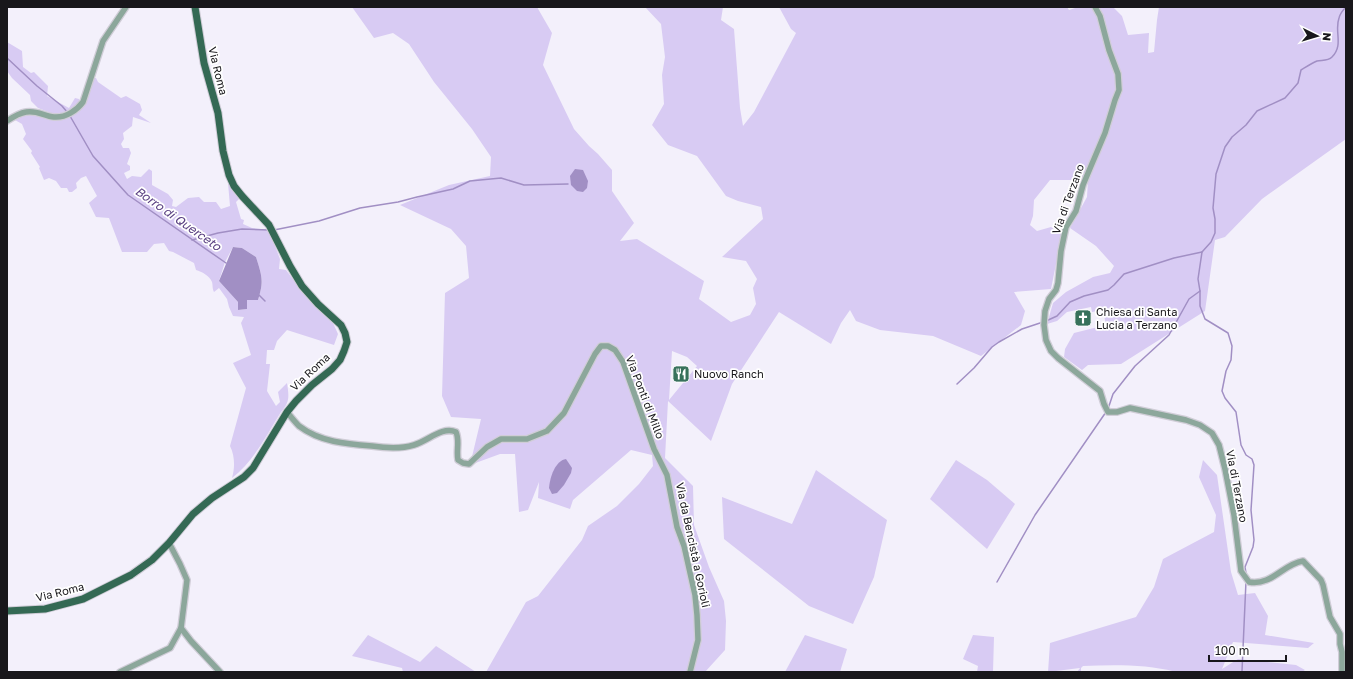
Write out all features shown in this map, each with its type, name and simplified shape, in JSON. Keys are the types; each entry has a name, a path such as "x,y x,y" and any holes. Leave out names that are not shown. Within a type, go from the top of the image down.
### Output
{"main road":[{"name":"Via Roma","path":"7,611 45,608 83,599 131,575 152,560 169,543 193,514 212,498 244,477 253,468 287,412 312,385 332,369 340,360 347,342 341,325 318,304 302,286 269,224 242,196 234,186 229,175 223,151 218,113 204,64 195,7"}],"street":[{"path":"7,121 28,111 54,117 64,116 77,109 83,102 103,41 126,7"},
{"name":"Via di Terzano","path":"1095,7 1100,16 1109,50 1118,74 1119,90 1105,133 1083,185 1076,211 1066,227 1061,251 1058,283 1045,312 1044,325 1046,340 1051,351 1058,358 1100,391 1108,412 1117,412 1130,408 1186,420 1200,425 1212,433 1218,445 1225,469 1234,514 1241,571 1249,582 1257,584 1269,579 1296,562 1303,561 1321,580 1323,585 1330,617 1340,634 1342,672"},
{"name":"Via Ponti di Millo","path":"287,412 299,425 311,433 328,440 344,444 383,447 414,446 424,442 438,433 446,430 452,430 456,432 458,438 458,460 469,464 487,447 501,439 527,439 547,430 564,413 595,354 601,346 608,346 615,350 623,362 654,449 665,471"},
{"name":"Via da Bencistà a Gorioli","path":"665,471 677,527 684,546 695,595 698,640 690,672"},
{"path":"120,672 170,648 181,628 187,580 169,543"},
{"path":"181,628 220,672"}],"shaded area":[{"path":"352,7 537,7 552,33 543,65 574,129 612,170 612,191 634,223 620,241 637,239 704,281 699,299 731,322 750,315 756,304 753,288 757,279 746,261 722,257 763,219 761,207 726,196 697,156 668,145 652,125 664,104 662,75 665,57 661,24 645,7 723,7 721,20 734,29 740,108 743,126 754,112 796,33 791,29 779,7 1067,7 1069,10 1078,7 1113,7 1122,16 1128,35 1149,33 1148,53 1154,52 1159,7 1346,7 1346,139 1262,199 1225,237 1215,240 1205,311 1121,364 1088,365 1082,370 1064,357 1065,349 1074,333 1106,325 1103,310 1092,312 1091,307 1067,312 1057,321 1047,324 1053,303 1066,292 1093,277 1110,273 1114,266 1096,246 1070,228 1087,197 1088,180 1050,180 1034,200 1033,216 1030,225 1037,231 1051,227 1062,234 1051,289 1014,292 1025,311 1021,325 981,356 933,336 880,330 856,321 850,310 841,323 831,344 779,312 732,384 711,441 668,401 665,458 693,486 694,525 709,567 724,601 726,621 725,650 705,672 486,672 526,602 538,596 582,540 588,526 617,506 639,484 653,466 652,455 631,450 573,500 570,509 538,498 539,482 528,510 519,512 515,454 500,454 470,465 481,419 451,417 442,396 445,293 469,278 466,246 451,229 400,205 449,185 490,176 491,157 472,129 434,82 409,44 393,33 374,38","holes":["672,351 687,357 697,366 669,400"]},
{"path":"7,42 22,51 23,67 31,73 34,72 48,86 47,96 69,108 75,98 79,99 80,103 78,107 83,102 92,78 96,78 98,82 121,98 126,96 140,104 142,110 139,115 151,123 133,117 132,126 123,133 124,139 121,144 123,148 129,148 131,153 127,164 130,166 130,170 124,173 127,179 132,176 141,177 149,169 152,171 152,185 168,194 173,200 172,206 176,207 188,198 199,197 204,202 216,202 221,209 230,206 228,183 234,186 242,196 236,202 241,219 244,220 243,224 252,228 269,230 280,259 279,269 286,270 299,287 333,323 338,334 334,345 287,330 277,341 274,350 267,350 266,364 270,364 267,391 276,406 280,402 278,392 287,383 287,402 253,456 232,478 234,462 230,446 246,388 233,363 251,355 241,323 244,317 233,316 227,299 219,288 214,292 212,282 209,277 196,270 194,263 169,251 164,243 154,244 147,252 122,252 109,218 96,217 89,203 97,196 86,176 81,178 76,183 77,188 72,192 69,192 67,188 61,188 56,181 49,178 44,180 39,168 40,167 31,153 32,151 23,139 26,134 22,124 15,120 9,120 17,115 29,112 59,116 38,108 31,101 30,95 12,78 7,71","holes":["233,247 242,248 256,257 262,283 258,300 247,300 247,309 238,310 238,302 219,281 225,262"]},
{"path":"575,169 583,170 588,181 587,188 583,192 577,191 571,185 570,176"},
{"path":"233,247 242,248 256,257 261,274 262,283 258,300 247,300 247,309 238,310 238,302 219,281"},
{"path":"566,459 572,468 571,473 557,493 552,494 549,488 554,470 562,460"},
{"path":"956,460 987,480 1015,504 987,549 930,499"},
{"path":"1203,460 1217,475 1231,572 1238,595 1255,593 1268,616 1265,635 1314,643 1308,648 1233,642 1222,669 1238,659 1296,665 1305,670 1302,672 1176,672 1141,666 1106,665 1083,666 1081,668 1081,672 1077,672 1080,668 1048,672 1050,643 1136,617 1154,587 1163,559 1214,532 1216,515 1199,477"},
{"path":"816,470 887,520 874,577 853,624 809,606 724,539 722,497 792,524"},
{"path":"368,635 420,662 436,646 476,672 403,672 402,668 352,656"},
{"path":"805,635 847,649 840,672 785,672"},
{"path":"973,635 994,637 993,672 977,672 978,666 963,659"}],"waterway":[{"path":"1246,573 1245,567 1253,547 1254,540 1251,510 1254,465 1252,459 1246,455 1241,445 1236,412 1225,398 1222,391 1226,371 1231,360 1232,346 1228,333 1205,319 1200,306 1198,279 1202,252 1211,242 1215,233 1213,208 1216,174 1225,147 1232,137 1246,125 1257,111 1285,98 1298,83 1301,70 1317,61 1327,60 1332,57 1336,52 1338,43 1337,28 1339,18 1346,7"},
{"name":"Borro di Querceto","path":"7,58 68,113"},
{"name":"Borro di Querceto","path":"70,116 93,156 128,195 226,263"},
{"path":"274,230 319,221 360,208 398,202 453,189 470,181 501,178 524,185 568,184"},
{"path":"192,240 218,233 242,229 269,230"},
{"path":"1046,321 1057,316 1070,302 1084,296 1108,290 1124,274 1174,258 1202,252"},
{"path":"1108,409 1113,394 1135,366 1169,335 1189,299 1200,291"},
{"name":"Borro di Querceto","path":"259,295 265,301"},
{"path":"957,384 974,368 992,347 1022,329 1043,322"},
{"path":"997,582 1035,515 1106,412"},
{"path":"1242,671 1246,581"}],"place":[{"name":"Chiesa di Santa Lucia a Terzano","path":"1083,318"},
{"name":"Nuovo Ranch","path":"681,374"}]}
